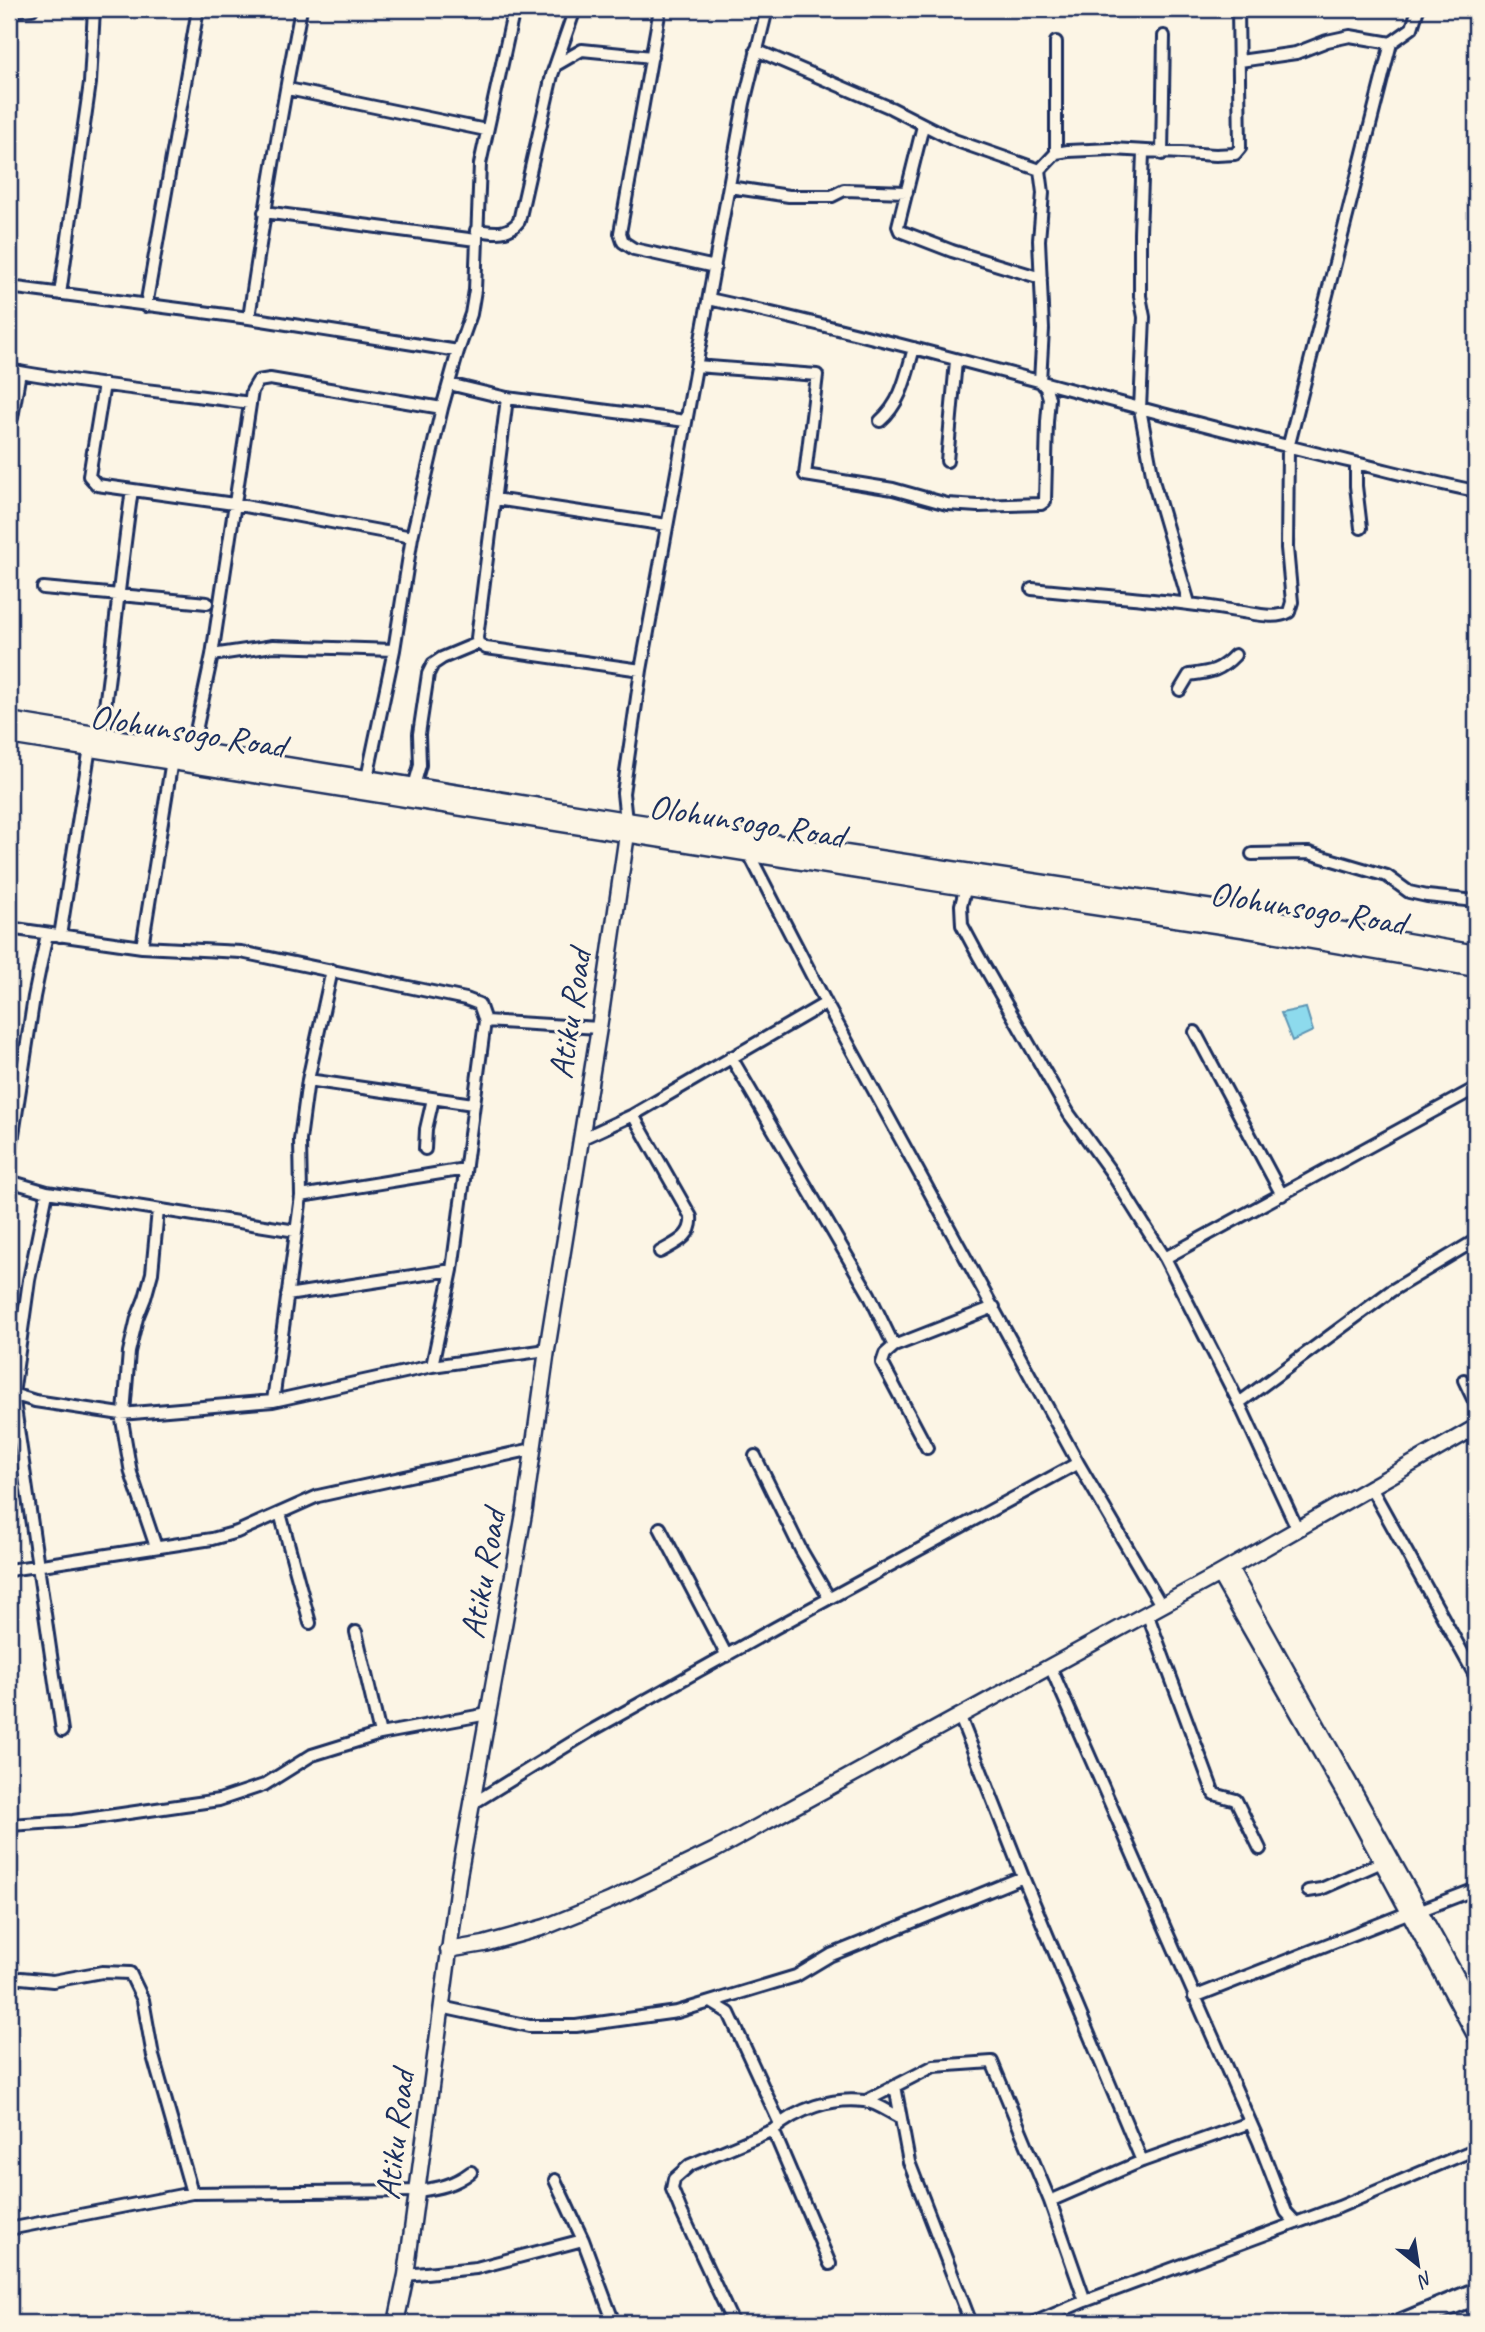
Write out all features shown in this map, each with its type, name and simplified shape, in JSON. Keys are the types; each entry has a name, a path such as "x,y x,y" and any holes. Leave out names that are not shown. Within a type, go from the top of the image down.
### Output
{"main road":[{"name":"Olohunsogo Road","path":"9,721 172,760 1246,914 1476,968"},
{"name":"Olohunsogo Road","path":"9,735 192,750 414,786 748,852 966,887 1384,945 1476,954"}],"street":[{"path":"9,11 32,9"},
{"path":"60,294 88,95 94,9"},
{"path":"146,306 198,9"},
{"path":"249,318 274,147 288,89 301,9"},
{"path":"367,778 394,650 412,537 442,408 471,314 475,290 480,164 514,9"},
{"path":"264,212 476,235 504,233 515,226 519,222 556,65 575,9"},
{"path":"660,9 620,233 623,242 634,249 715,267"},
{"path":"626,827 624,793 641,670 729,187 756,50 767,9"},
{"path":"1056,153 1111,149 1162,154 1235,154 1240,148 1238,9"},
{"path":"1032,589 1189,603 1258,614 1282,616 1289,612 1292,602 1287,548 1288,448 1391,43 1412,28 1418,9"},
{"path":"567,30 582,50"},
{"path":"1162,154 1164,36"},
{"path":"1240,61 1296,53 1327,41 1350,36 1391,43"},
{"path":"696,366 817,375 805,475 893,489 947,504 1011,505 1041,504 1045,501 1049,398 1040,381 1043,330 1039,240 1041,170 1056,153 1056,43"},
{"path":"556,65 582,50 652,57"},
{"path":"756,50 891,108 954,140 1041,170"},
{"path":"288,89 486,130"},
{"path":"923,126 898,226 904,233 952,251 1041,278"},
{"path":"1143,153 1140,296 1144,317 1140,409 1154,484 1189,603"},
{"path":"729,187 789,195 832,196 844,190 906,192"},
{"path":"9,287 249,318 458,351"},
{"path":"709,299 829,326 1288,448 1420,481 1476,491"},
{"path":"880,421 895,406 902,392 914,348"},
{"path":"947,461 956,361"},
{"path":"12,418 14,371 250,403"},
{"path":"192,750 212,655 252,391 258,381 270,379 442,408"},
{"path":"104,384 89,476 97,485 234,504 412,537"},
{"path":"449,384 507,398 686,421"},
{"path":"507,398 478,643 485,648 641,670"},
{"path":"1356,463 1361,528"},
{"path":"60,936 115,638 131,490"},
{"path":"495,499 667,524"},
{"path":"43,589 207,603"},
{"path":"414,786 420,765 419,734 428,674 433,664 442,658 478,643"},
{"path":"212,655 273,646 394,650"},
{"path":"1180,690 1189,675 1223,667 1235,655"},
{"path":"142,947 172,760"},
{"name":"Atiku Road","path":"396,2323 407,2275 448,1950 526,1501 626,827"},
{"path":"748,852 826,1003 1078,1463 1161,1605"},
{"path":"1252,854 1308,853 1387,876 1409,892 1476,901"},
{"path":"966,887 961,905 962,925 1069,1114 1111,1172 1165,1258 1239,1403 1297,1528"},
{"path":"9,928 142,947 241,951 479,1003 485,1021 452,1270 432,1366"},
{"path":"9,1161 34,997 47,934"},
{"path":"273,1401 301,1196 300,1140 308,1080 332,970"},
{"path":"581,1139 633,1115 826,1003"},
{"path":"485,1021 598,1028"},
{"path":"1195,1032 1282,1195"},
{"path":"731,1056 869,1294 894,1346"},
{"path":"308,1080 472,1104"},
{"path":"1165,1258 1476,1088"},
{"path":"425,1149 426,1129 433,1099"},
{"path":"633,1115 691,1217 692,1226 687,1235 660,1252"},
{"path":"301,1196 465,1169"},
{"path":"9,1181 47,1192 296,1231"},
{"path":"47,1192 29,1280 11,1394 62,1731"},
{"path":"156,1547 131,1473 122,1414 128,1352 136,1318 152,1273 158,1210"},
{"path":"1239,1403 1391,1291 1476,1240"},
{"path":"287,1295 452,1270"},
{"path":"927,1448 882,1363 885,1354 894,1346 994,1307"},
{"path":"11,1394 35,1401 122,1414 273,1401 432,1366 547,1350"},
{"path":"1464,1380 1476,1405"},
{"path":"448,1950 484,1944 545,1927 609,1901 715,1850 1147,1614 1476,1427"},
{"path":"9,1570 212,1539 237,1532 317,1496 533,1449"},
{"path":"755,1457 800,1550 830,1598"},
{"path":"472,1804 589,1732 1078,1463"},
{"path":"1370,1486 1476,1676"},
{"path":"280,1513 310,1623"},
{"path":"660,1528 727,1656"},
{"path":"1224,1571 1382,1862 1416,1911 1476,2036"},
{"path":"1224,1571 1476,2012"},
{"path":"1147,1614 1214,1794 1236,1800 1260,1849"},
{"path":"356,1632 380,1734"},
{"path":"1050,1666 1286,2212 1296,2223"},
{"path":"9,1825 85,1820 219,1800 264,1785 312,1755 380,1734 488,1714"},
{"path":"960,1717 1023,1877 1142,2161"},
{"path":"1308,1891 1321,1889 1382,1862"},
{"path":"441,2007 529,2026 576,2026 677,2012 796,1976 831,1955 1023,1877"},
{"path":"1194,1997 1476,1889"},
{"path":"21,1978 54,1981 102,1972 130,1973 143,2000 153,2056 192,2193"},
{"path":"729,2013 738,1992"},
{"path":"711,2002 729,2013 830,2263"},
{"path":"866,2101 934,2066 992,2062 1050,2201 1085,2301"},
{"path":"895,2086 909,2162 971,2323"},
{"path":"733,2323 681,2211 672,2189 674,2179 690,2165 777,2127 821,2104 834,2101 866,2101 899,2117"},
{"path":"1050,2201 1142,2161 1249,2123"},
{"path":"1033,2323 1085,2301 1277,2231 1476,2149"},
{"path":"9,2229 192,2193 418,2191 458,2182 471,2172"},
{"path":"555,2180 583,2240 614,2323"},
{"path":"1277,2231 1286,2212"},
{"path":"407,2275 476,2269 583,2240"},
{"path":"1392,2323 1476,2288"},
{"path":"1417,2323 1473,2300 1476,2316"}],"water":[{"path":"1306,1008 1313,1031 1292,1041 1281,1013"}]}
